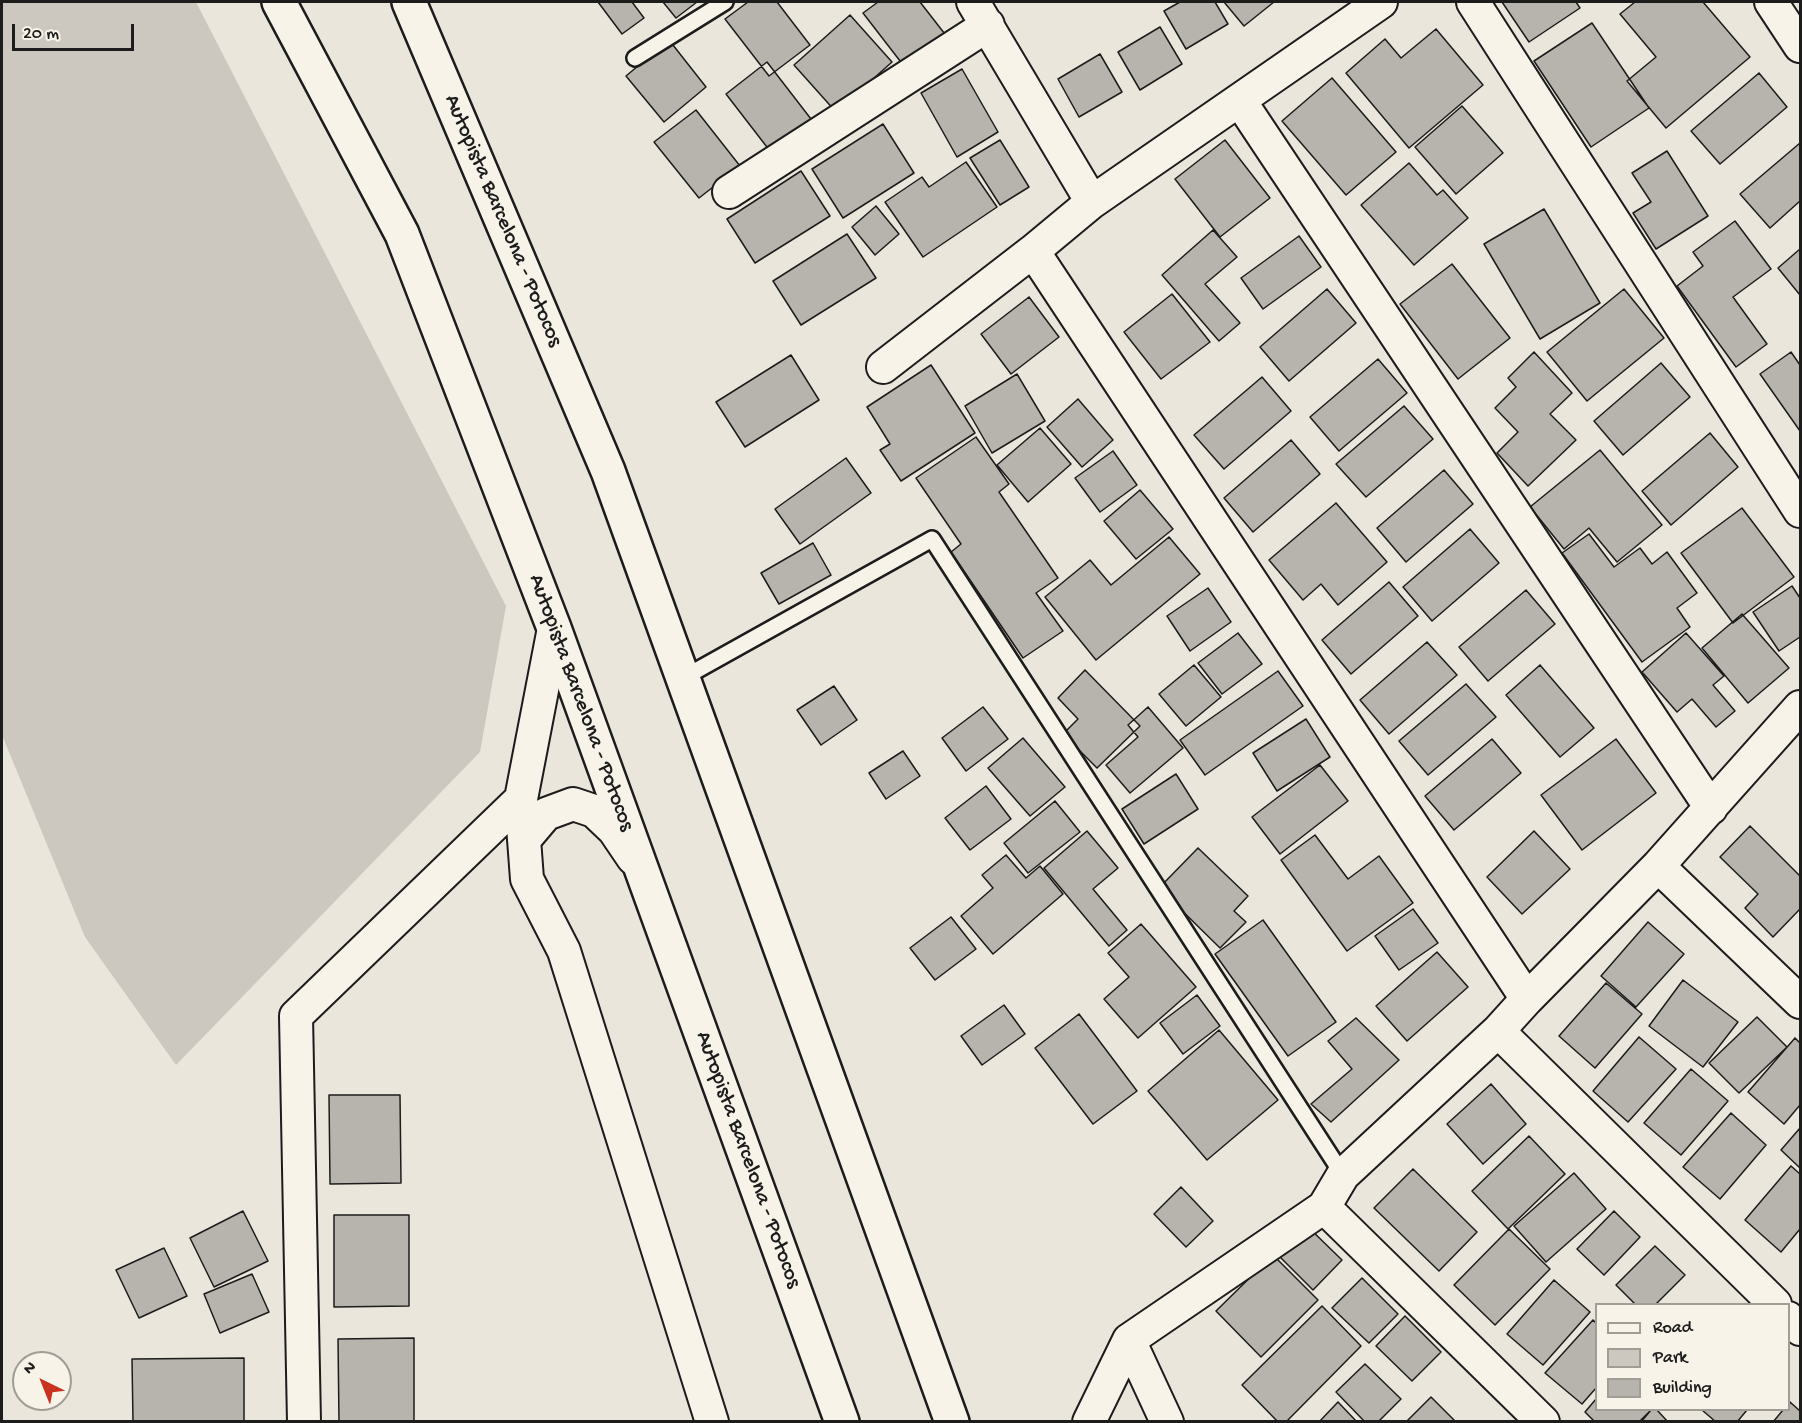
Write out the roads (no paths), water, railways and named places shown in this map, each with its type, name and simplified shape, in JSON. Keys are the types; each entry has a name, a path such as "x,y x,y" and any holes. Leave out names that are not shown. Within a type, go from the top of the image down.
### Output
{"street":[{"name":"Autopista Barcelona - Potocos","path":"279,2 402,234 554,628 842,1422"},
{"name":"Autopista Barcelona - Potocos","path":"409,2 608,471 952,1422"},
{"path":"884,367 1092,202 1381,2"},
{"path":"1473,2 1800,511"},
{"path":"1771,2 1800,46"},
{"path":"729,192 980,14 1092,202"},
{"path":"1240,101 1711,808"},
{"path":"1033,251 1527,999"},
{"path":"554,628 521,799 527,879 564,951 712,1422"},
{"path":"1089,1422 1129,1340 1324,1207 1343,1175 1498,1030 1658,866 1800,707"},
{"path":"304,1422 296,1016 521,799"},
{"path":"524,840 546,814 573,804 594,811 614,830 641,870"},
{"path":"1658,866 1800,1002"},
{"path":"1498,1030 1773,1303"},
{"path":"1324,1207 1543,1422"},
{"path":"1129,1340 1167,1422"}],"lane":[{"path":"634,58 725,2"},
{"path":"683,678 932,539 1343,1175"}]}
